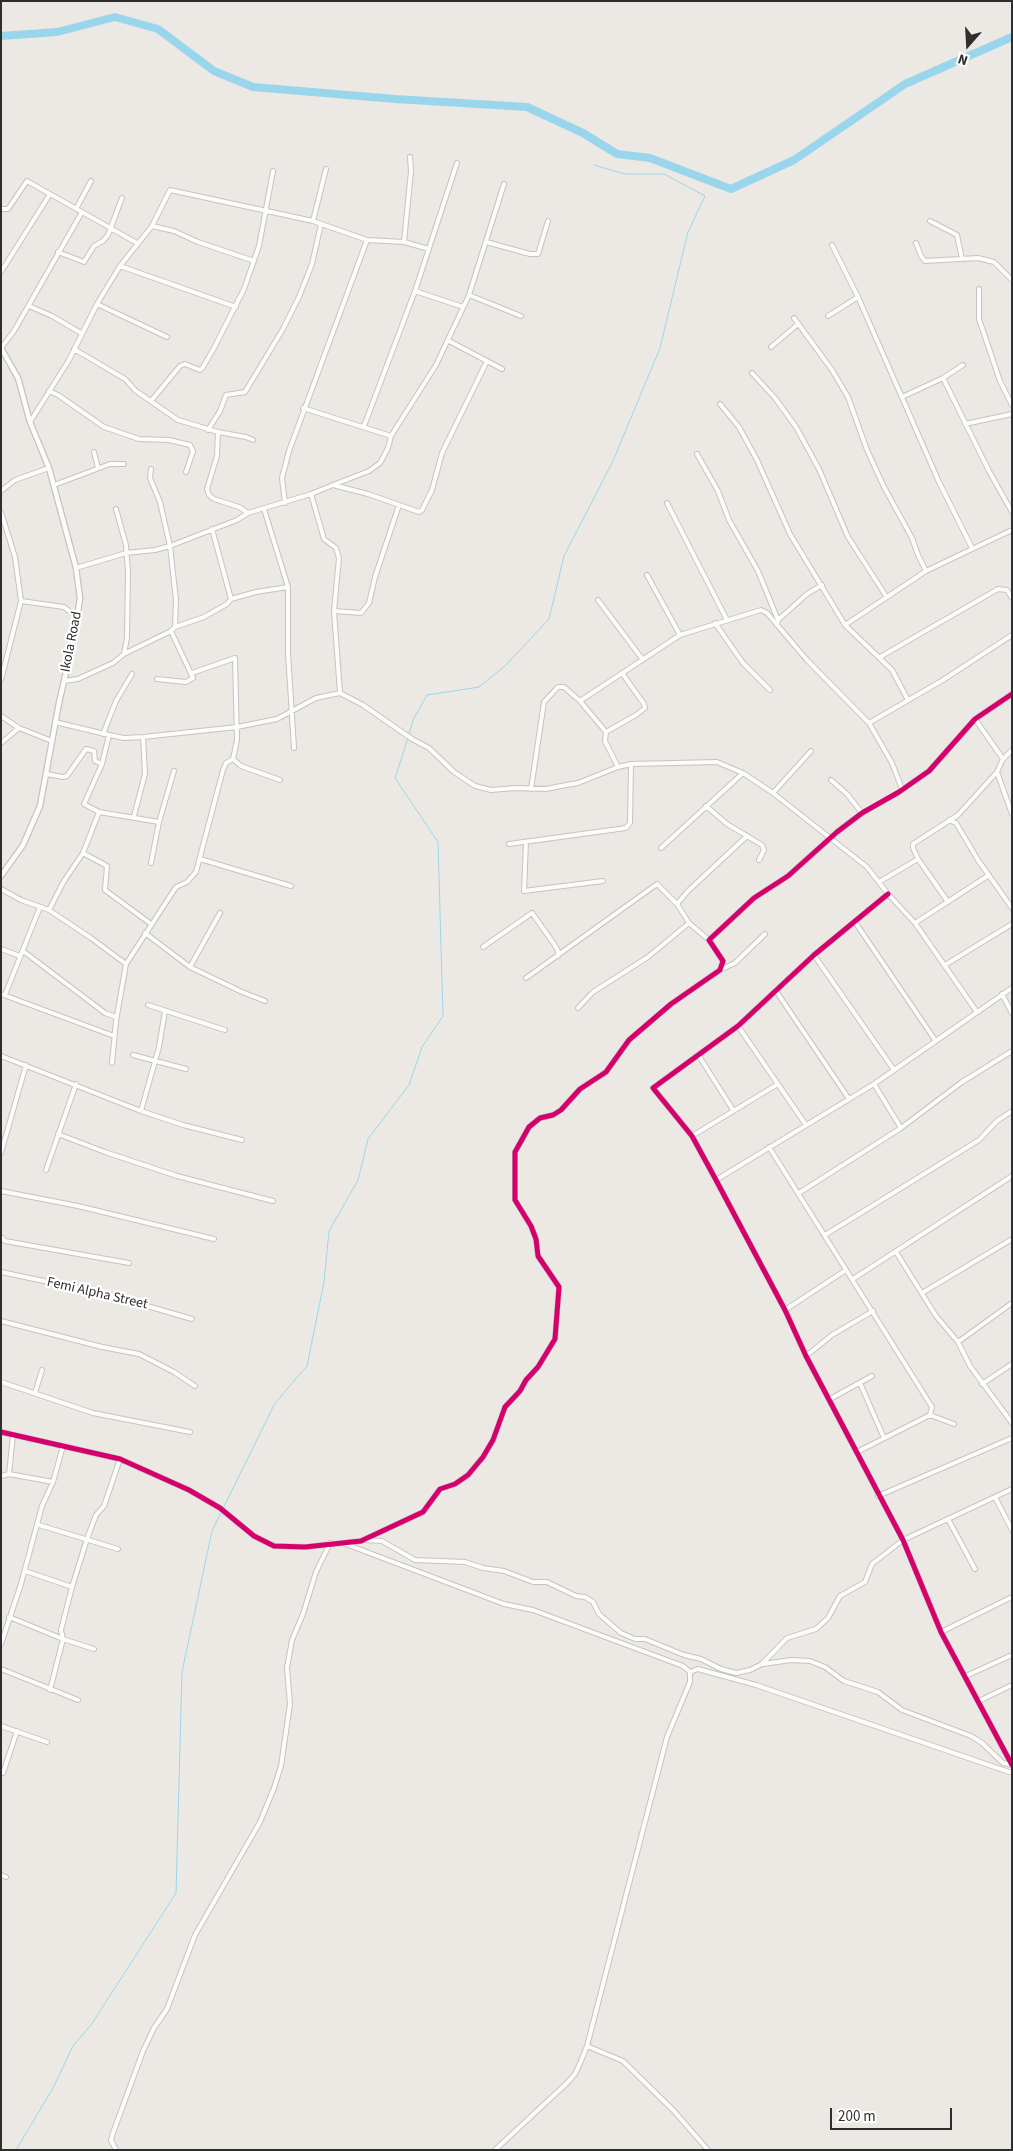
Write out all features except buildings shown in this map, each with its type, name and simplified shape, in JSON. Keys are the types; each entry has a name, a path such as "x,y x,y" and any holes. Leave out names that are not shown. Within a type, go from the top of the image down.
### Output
{"street":[{"path":"404,242 411,171 410,157"},
{"path":"364,426 415,291 457,163"},
{"path":"313,221 326,169"},
{"path":"151,401 180,366 185,364 200,370 204,367 236,307 259,246 273,170"},
{"path":"1,209 8,209 26,181 137,242"},
{"path":"76,209 91,181"},
{"path":"76,568 126,553 155,550 170,546 212,528 237,520 248,513 311,494 374,468 380,463 388,448 391,436 432,372 449,341 468,295 504,184"},
{"path":"30,422 120,266 137,242 152,226 167,192 172,190 265,212 313,221 367,240 404,242 429,249"},
{"path":"1,272 50,194"},
{"path":"58,252 84,262 94,246 103,241 108,235 109,228 122,198"},
{"path":"2,351 82,212"},
{"path":"930,221 957,235 962,259"},
{"path":"486,242 530,254 538,254 548,222"},
{"path":"208,430 220,411 226,395 245,392 282,329 299,298 312,264 321,224"},
{"path":"152,226 254,261"},
{"path":"284,503 282,478 304,408 367,240"},
{"path":"916,243 925,261 978,258 994,262 1012,280"},
{"path":"832,244 858,297 939,482 972,548"},
{"path":"120,266 236,307"},
{"path":"979,289 979,319 1000,381 1012,405"},
{"path":"415,291 463,307"},
{"path":"468,295 521,316"},
{"path":"828,316 858,297"},
{"path":"97,304 167,337"},
{"path":"28,306 52,316 81,333"},
{"path":"794,318 832,370 848,397 867,450 884,487 912,538 918,556 926,571"},
{"path":"771,347 798,324"},
{"path":"449,341 502,369"},
{"path":"74,348 125,379 178,420 208,430 253,440"},
{"name":"Ikola Road","path":"1,876 14,861 30,832 40,806 55,722 78,618 80,598 76,568 50,468 30,422 18,378 2,351"},
{"path":"333,485 368,494 419,512 424,507 432,490 442,453 487,361"},
{"path":"902,397 943,378 963,366"},
{"path":"752,373 775,398 796,426 819,468 848,537 886,596"},
{"path":"943,378 1012,512"},
{"path":"49,391 58,394 104,427 139,439 187,443 192,447 193,451 186,472"},
{"path":"720,404 739,427 761,468 790,534 845,625 880,657 897,679 908,700"},
{"path":"304,408 391,436"},
{"path":"965,424 1012,414"},
{"path":"218,432 217,456 206,489 214,499 239,507 248,513"},
{"path":"94,452 98,468"},
{"path":"697,454 710,476 729,520 758,571 778,622"},
{"path":"54,485 110,464 124,464"},
{"path":"1,490 15,480 50,468"},
{"path":"151,469 150,478 160,502 170,546 176,600 175,627"},
{"path":"311,494 324,539 336,548 338,554 334,612 340,693"},
{"path":"667,503 728,620"},
{"path":"334,612 361,613 369,603 375,578 399,505"},
{"path":"264,508 288,587 288,653 294,748"},
{"path":"116,509 124,536 129,605 124,654"},
{"path":"1,512 15,557 21,601 1,680"},
{"path":"212,528 231,599"},
{"path":"845,625 926,571 1012,530"},
{"path":"647,575 680,635"},
{"path":"778,622 808,594 822,585"},
{"path":"64,681 78,679 114,663 124,654 171,631 175,627 204,617 227,604 231,599 256,592 288,587"},
{"path":"880,657 998,588 1006,590 1012,598"},
{"path":"598,600 643,660"},
{"path":"21,601 64,607 78,618"},
{"path":"580,701 680,635 761,610 778,622 806,660 869,722 892,763 902,789"},
{"path":"714,623 743,663 770,690"},
{"path":"157,679 190,681 192,673 171,631"},
{"path":"869,722 950,676 1012,635"},
{"path":"1,656 8,658"},
{"path":"112,1063 116,1017 126,964 176,887 192,878 200,859 226,763 233,759 237,740 235,658 192,673"},
{"path":"606,732 645,708 622,673"},
{"path":"103,734 116,700 132,674"},
{"path":"531,788 544,702 561,686 580,701 606,732 605,741 618,766"},
{"path":"55,722 124,738 143,737 237,727 277,719 316,698 340,693 363,705 412,739 429,748 454,772 475,786 491,790 546,789 578,783 618,766 631,764 717,762 743,774 773,793 867,867 888,894 915,923 945,964 976,1012"},
{"path":"708,940 754,898 788,876 837,832 862,813 929,771 975,719 1012,694"},
{"path":"1,716 19,728 52,741"},
{"path":"975,719 1003,759"},
{"path":"1,743 19,728"},
{"path":"109,735 102,764 84,804 99,812 134,816 158,822"},
{"path":"134,816 145,774 143,737"},
{"path":"46,774 67,776 86,748 94,751 95,761 102,764"},
{"path":"948,902 918,859 913,848 915,842 958,815 997,772 1003,759 1012,750"},
{"path":"773,793 811,751"},
{"path":"233,759 248,769 280,780"},
{"path":"509,844 629,826 631,764"},
{"path":"151,863 158,822 174,771"},
{"path":"997,772 1012,814"},
{"path":"661,848 743,774"},
{"path":"831,780 848,794 862,813"},
{"path":"706,806 727,824 764,847 759,860"},
{"path":"49,910 64,881 83,854 99,812"},
{"path":"956,823 958,815"},
{"path":"949,820 956,823 988,875 1012,908"},
{"path":"826,834 837,832"},
{"path":"677,904 688,891 747,836"},
{"path":"526,842 524,891 603,881"},
{"path":"83,854 107,866 105,890 151,924"},
{"path":"200,859 291,886"},
{"path":"879,882 918,859"},
{"path":"915,923 988,875"},
{"path":"526,978 657,884 677,904 689,923 708,940 723,961 720,970"},
{"path":"1,889 13,896 49,910 126,964"},
{"path":"888,894 814,955 738,1026 654,1088 692,1136 716,1180 806,1356 858,1452 878,1496 903,1540 942,1632 1012,1765"},
{"path":"40,907 3,995 114,1036"},
{"path":"483,947 532,912 554,944 558,956"},
{"path":"190,966 220,914"},
{"path":"855,922 935,1040"},
{"path":"578,1008 593,992 648,957 689,923"},
{"path":"945,964 1012,924"},
{"path":"145,933 190,966 242,992 265,1001"},
{"path":"361,1541 423,1512 440,1489 455,1484 468,1475 487,1451 505,1407 516,1397 526,1380 538,1368 553,1345 559,1287 538,1256 536,1239 531,1226 516,1200 515,1152 529,1128 540,1118 553,1115 560,1110 580,1089 606,1072 629,1040 671,1004 720,970 735,963 765,934"},
{"path":"1,948 20,956"},
{"path":"23,951 106,1013 116,1017"},
{"path":"814,955 894,1070"},
{"path":"716,1180 874,1084 1012,988"},
{"path":"776,991 849,1099"},
{"path":"1002,994 1012,1013"},
{"path":"148,1005 226,1030"},
{"path":"141,1111 159,1047 165,1011"},
{"path":"738,1026 806,1124"},
{"path":"799,1193 901,1128 962,1082 1012,1051"},
{"path":"133,1055 186,1069"},
{"path":"1,1056 141,1111 183,1125 242,1140"},
{"path":"699,1056 733,1110"},
{"path":"1,1153 26,1065"},
{"path":"46,1170 76,1084"},
{"path":"692,1136 778,1084"},
{"path":"874,1084 901,1128"},
{"path":"825,1235 979,1140 997,1121 1012,1111"},
{"path":"58,1134 177,1176 273,1201"},
{"path":"769,1148 932,1407 930,1415"},
{"path":"853,1279 1012,1176"},
{"path":"1,1191 87,1208 214,1239"},
{"path":"1,1237 5,1241 129,1263"},
{"path":"922,1293 1012,1238"},
{"path":"896,1252 936,1316 958,1342 982,1384 1012,1423"},
{"path":"783,1308 793,1304 846,1270"},
{"name":"Femi Alpha Street","path":"1,1272 106,1294 192,1319"},
{"path":"958,1342 1012,1303"},
{"path":"806,1356 832,1335 873,1311"},
{"path":"1,1321 102,1347 139,1354 174,1372 195,1386"},
{"path":"982,1384 1012,1364"},
{"path":"35,1393 42,1370"},
{"path":"830,1399 872,1376"},
{"path":"1,1382 100,1414 190,1432"},
{"path":"860,1383 884,1438"},
{"path":"858,1452 930,1415 954,1424"},
{"path":"1,1432 120,1459 189,1490 220,1508 254,1536 274,1546 305,1547 340,1542 382,1541 415,1560 464,1562 483,1568 504,1571 533,1582 547,1582 593,1602 599,1614 621,1633 635,1639 645,1639 684,1655 701,1659 721,1669 736,1673 750,1670 762,1664 787,1638 816,1629 828,1618 840,1596 865,1582 872,1564 903,1540 1012,1489"},
{"path":"9,1474 13,1435"},
{"path":"878,1496 1012,1438"},
{"path":"1,1644 39,1525 42,1506 53,1482 63,1446"},
{"path":"50,1690 63,1639 61,1630 72,1587 96,1515 104,1506 120,1459"},
{"path":"1,1476 9,1474 53,1482"},
{"path":"995,1497 1012,1530"},
{"path":"948,1519 975,1569"},
{"path":"39,1525 118,1549"},
{"path":"340,1542 504,1604 533,1610 595,1633 683,1666 690,1672 690,1682 667,1738 587,2046 575,2074 567,2084 495,2150"},
{"path":"116,2150 111,2140 113,2132 143,2051 154,2028 167,2009 195,1935 260,1822 274,1788 281,1766 290,1704 287,1668 292,1640 303,1614 316,1572 330,1543"},
{"path":"25,1572 72,1587"},
{"path":"942,1632 1012,1597"},
{"path":"9,1617 63,1639 94,1649"},
{"path":"966,1676 1012,1655"},
{"path":"762,1664 800,1660 810,1661 825,1667 844,1681 878,1692 902,1710 971,1736 982,1743 1003,1763 1012,1765"},
{"path":"690,1672 698,1669 756,1685 1012,1772"},
{"path":"1,1670 78,1700"},
{"path":"979,1701 1012,1685"},
{"path":"1,1726 47,1742"},
{"path":"3,1773 16,1731"},
{"path":"587,2046 623,2061 674,2111 708,2150"}],"waterway":[{"path":"1,36 57,32 115,17 158,29 214,71 253,87 395,99 527,107 583,133 617,154 650,158 731,189 794,160 905,84 1012,37"},
{"path":"409,734 413,720 427,695 479,687 505,666 549,619 564,556 613,461 660,348 688,232 705,196 664,174 625,174 594,165"},
{"path":"16,2150 53,2088 73,2046 91,2025 176,1893 182,1672 212,1531 275,1403 307,1366 324,1282 329,1231 358,1180 368,1139 409,1085 422,1047 443,1016 438,842 395,778 408,738"}],"cycle path":[{"path":"1,1432 120,1459 189,1490 220,1508 254,1536 274,1546 305,1547 361,1541 423,1512 440,1489 455,1484 468,1475 483,1457 493,1440 505,1407 538,1367 555,1339 559,1287 538,1256 536,1239 531,1226 515,1200 515,1152 529,1127 540,1118 553,1115 561,1110 580,1089 606,1072 629,1040 671,1004 720,970 723,961 709,940 754,898 788,876 837,832 862,813 899,792 929,771 975,719 1012,694"},
{"path":"888,894 814,955 738,1026 653,1088 692,1136 785,1310 806,1356 903,1540 941,1632 1012,1765"}]}
